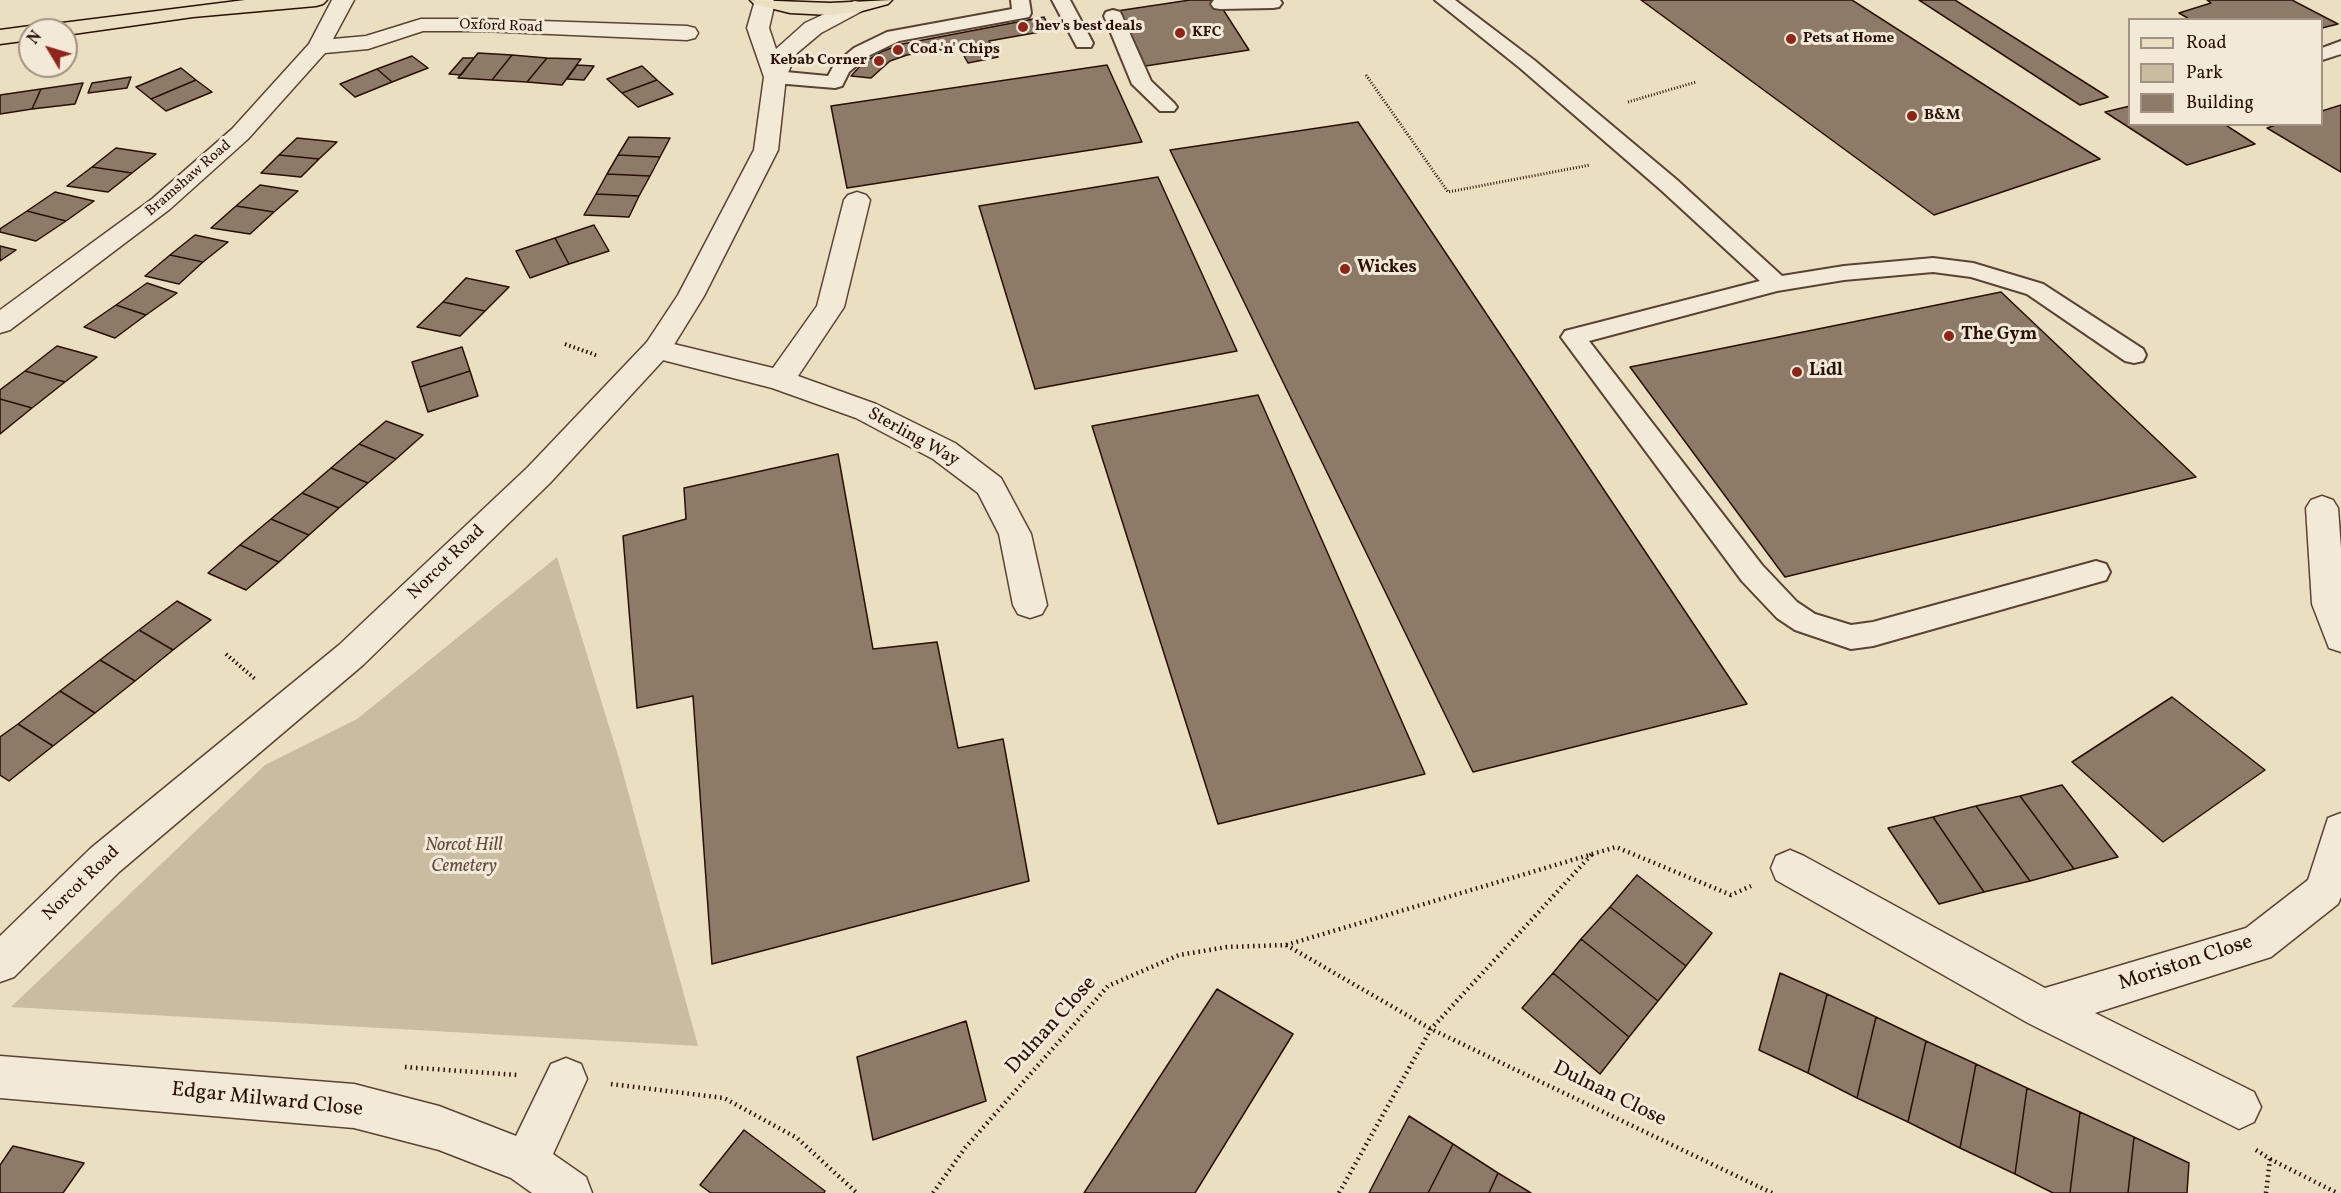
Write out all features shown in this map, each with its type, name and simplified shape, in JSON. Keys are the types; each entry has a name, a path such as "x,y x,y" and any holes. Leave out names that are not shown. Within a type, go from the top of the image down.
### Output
{"main road":[{"path":"78,27 194,11 316,0"},
{"path":"762,1 810,9 855,7 882,0"},
{"path":"0,37 18,35"}],"street":[{"name":"Bramshaw Road","path":"0,324 170,197 240,134 318,47 343,0"},
{"name":"Norcot Road","path":"762,1 758,28 775,76"},
{"name":"Norcot Road","path":"0,963 105,860 351,655 539,475 657,349 692,296 766,150 775,76 787,50 813,28 855,7"},
{"name":"Oxford Road","path":"318,47 368,42 421,25 482,24 687,33"},
{"path":"780,380 830,307 857,200"},
{"name":"Sterling Way","path":"657,349 780,380 866,411 944,451 990,486 1015,534 1030,605"},
{"path":"2322,508 2329,604 2341,638"},
{"name":"Moriston Close","path":"2043,1009 2257,944 2324,891 2341,830"},
{"path":"1790,868 2043,1009 2239,1107"},
{"name":"Edgar Milward Close","path":"0,1077 354,1106 439,1128 526,1162 570,1193"},
{"path":"526,1162 566,1079"}],"lane":[{"path":"775,76 835,82 841,69 861,52 894,36 1022,13 1020,0"},
{"path":"1061,0 1084,43"},
{"path":"1444,0 1527,64 1722,232 1777,284"},
{"path":"1220,4 1274,3"},
{"path":"1113,16 1142,84 1167,107"},
{"path":"2323,54 2341,46"},
{"path":"2096,572 1873,634 1851,636 1834,633 1805,622 1787,610 1752,573 1573,337 1777,284 1844,273 1934,265 1973,270 2035,289 2134,355"}],"path":[{"path":"1366,75 1448,192 1635,157"},
{"path":"1624,103 1696,82"},
{"path":"565,344 609,360"},
{"path":"226,654 258,681"},
{"path":"1286,945 1616,847 1731,895 1790,868"},
{"path":"1339,1193 1431,1029 1592,854"},
{"name":"Dulnan Close","path":"933,1193 965,1148 1108,986 1179,956 1227,947 1286,945 1431,1029 1772,1193"},
{"path":"2270,1159 2337,1193"}],"green space":[{"name":"Norcot Hill Cemetery","path":"557,557 620,762 698,1046 11,1007 265,765 357,719"}],"building":[{"name":"KFC","path":"1190,0 1217,0 1249,50 1139,67 1110,12"},
{"path":"1641,0 1852,0 2100,159 1934,215"},
{"path":"1919,0 1955,0 2108,97 2080,105"},
{"path":"2207,0 2292,0 2338,24 2323,28 2323,18 2188,18 2179,13 2211,3"},
{"path":"1044,17 1051,30 989,41 998,57 968,63 959,47 907,55 890,61 871,78 851,76 863,63 881,52 902,44"},
{"path":"478,53 512,55 492,80 458,78"},
{"path":"512,55 547,58 527,82 492,80"},
{"path":"412,56 428,68 392,82 377,69"},
{"path":"463,58 474,58 461,75 449,74"},
{"path":"547,58 581,59 562,85 527,82"},
{"path":"577,65 594,66 584,80 567,79"},
{"path":"1107,65 1142,142 847,188 831,106"},
{"path":"642,66 657,80 622,93 607,79"},
{"path":"181,68 196,80 151,99 136,87"},
{"path":"377,69 392,82 355,97 340,84"},
{"path":"131,77 127,88 88,93 92,83"},
{"path":"196,80 212,92 166,111 151,99"},
{"path":"657,80 673,94 638,107 622,93"},
{"path":"83,83 75,104 32,109 41,89"},
{"path":"41,89 32,109 0,114 0,95"},
{"path":"2341,105 2341,172 2267,128 2323,126 2323,111"},
{"path":"2128,106 2128,126 2227,126 2255,144 2187,165 2105,112"},
{"path":"1358,122 1747,704 1473,772 1170,150"},
{"path":"629,137 670,138 660,157 618,155"},
{"path":"297,138 337,142 319,159 279,155"},
{"path":"116,148 156,154 132,173 92,167"},
{"path":"279,155 319,159 301,177 261,173"},
{"path":"618,155 660,157 650,176 607,174"},
{"path":"92,167 132,173 108,192 67,186"},
{"path":"607,174 650,176 639,196 596,194"},
{"path":"1158,177 1237,351 1035,389 979,206"},
{"path":"260,185 298,191 274,212 236,206"},
{"path":"55,192 94,201 66,221 27,211"},
{"path":"596,194 639,196 629,217 584,215"},
{"path":"236,206 274,212 250,234 211,228"},
{"path":"27,211 66,221 36,241 0,232 0,229"},
{"path":"594,225 609,251 569,264 555,238"},
{"path":"195,235 228,242 203,262 170,255"},
{"path":"555,238 569,264 530,278 516,251"},
{"path":"0,246 16,250 0,261"},
{"path":"170,255 203,262 179,284 145,276"},
{"path":"466,278 509,287 485,311 443,302"},
{"path":"147,283 177,293 146,315 116,305"},
{"path":"2001,292 2196,477 1785,577 1630,367"},
{"path":"443,302 485,311 460,336 417,327"},
{"path":"116,305 146,315 115,338 84,327"},
{"path":"57,346 97,357 65,382 25,371"},
{"path":"462,347 470,371 420,387 412,362"},
{"path":"25,371 65,382 32,408 0,399 0,390"},
{"path":"470,371 478,396 428,412 420,387"},
{"path":"1258,395 1425,774 1218,824 1092,426"},
{"path":"0,399 32,408 0,434"},
{"path":"386,421 423,435 396,459 359,444"},
{"path":"359,444 396,459 368,483 331,468"},
{"path":"838,454 873,649 937,642 958,748 1003,739 1029,881 712,964 693,696 637,708 623,536 686,519 684,488"},
{"path":"331,468 368,483 339,508 302,493"},
{"path":"302,493 339,508 309,535 271,519"},
{"path":"271,519 309,535 279,562 240,545"},
{"path":"240,545 279,562 246,590 208,573"},
{"path":"177,601 211,620 173,650 139,630"},
{"path":"139,630 173,650 135,681 100,660"},
{"path":"100,660 135,681 95,713 60,691"},
{"path":"60,691 95,713 53,746 18,724"},
{"path":"2172,697 2265,770 2163,842 2072,762"},
{"path":"18,724 53,746 9,781 0,775 0,737"},
{"path":"2062,785 2118,857 2074,869 2020,796"},
{"path":"2020,796 2074,869 2030,881 1976,806"},
{"path":"1976,806 2030,881 1984,892 1933,817"},
{"path":"1933,817 1984,892 1939,904 1888,828"},
{"path":"1637,875 1712,933 1686,966 1610,907"},
{"path":"1610,907 1686,966 1658,1001 1581,939"},
{"path":"1581,939 1658,1001 1629,1037 1553,973"},
{"path":"1553,973 1629,1037 1600,1074 1522,1008"},
{"path":"1780,973 1827,994 1808,1073 1759,1050"},
{"path":"1217,989 1293,1034 1195,1193 1084,1193"},
{"path":"1827,994 1876,1017 1857,1098 1808,1073"},
{"path":"1876,1017 1926,1041 1908,1122 1857,1098"},
{"path":"966,1021 986,1101 873,1140 857,1057"},
{"path":"1926,1041 1976,1064 1960,1148 1908,1122"},
{"path":"1976,1064 2027,1088 2015,1174 1960,1148"},
{"path":"2027,1088 2080,1112 2070,1193 2053,1193 2015,1174"},
{"path":"2080,1112 2134,1137 2128,1193 2070,1193"},
{"path":"1409,1116 1453,1144 1428,1193 1369,1193"},
{"path":"744,1130 825,1191 824,1193 711,1193 700,1185"},
{"path":"2134,1137 2189,1163 2187,1193 2128,1193"},
{"path":"1453,1144 1498,1173 1489,1193 1428,1193"},
{"path":"13,1146 84,1163 63,1193 0,1193 0,1165"},
{"path":"1498,1173 1531,1193 1489,1193"}],"place":[{"name":"hev's best deals","path":"1023,27"},
{"name":"KFC","path":"1180,33"},
{"name":"Pets at Home","path":"1791,39"},
{"name":"Cod 'n' Chips","path":"898,50"},
{"name":"Kebab Corner","path":"879,61"},
{"name":"B&M","path":"1912,116"},
{"name":"Wickes","path":"1345,269"},
{"name":"The Gym","path":"1949,336"},
{"name":"Lidl","path":"1797,372"}]}
